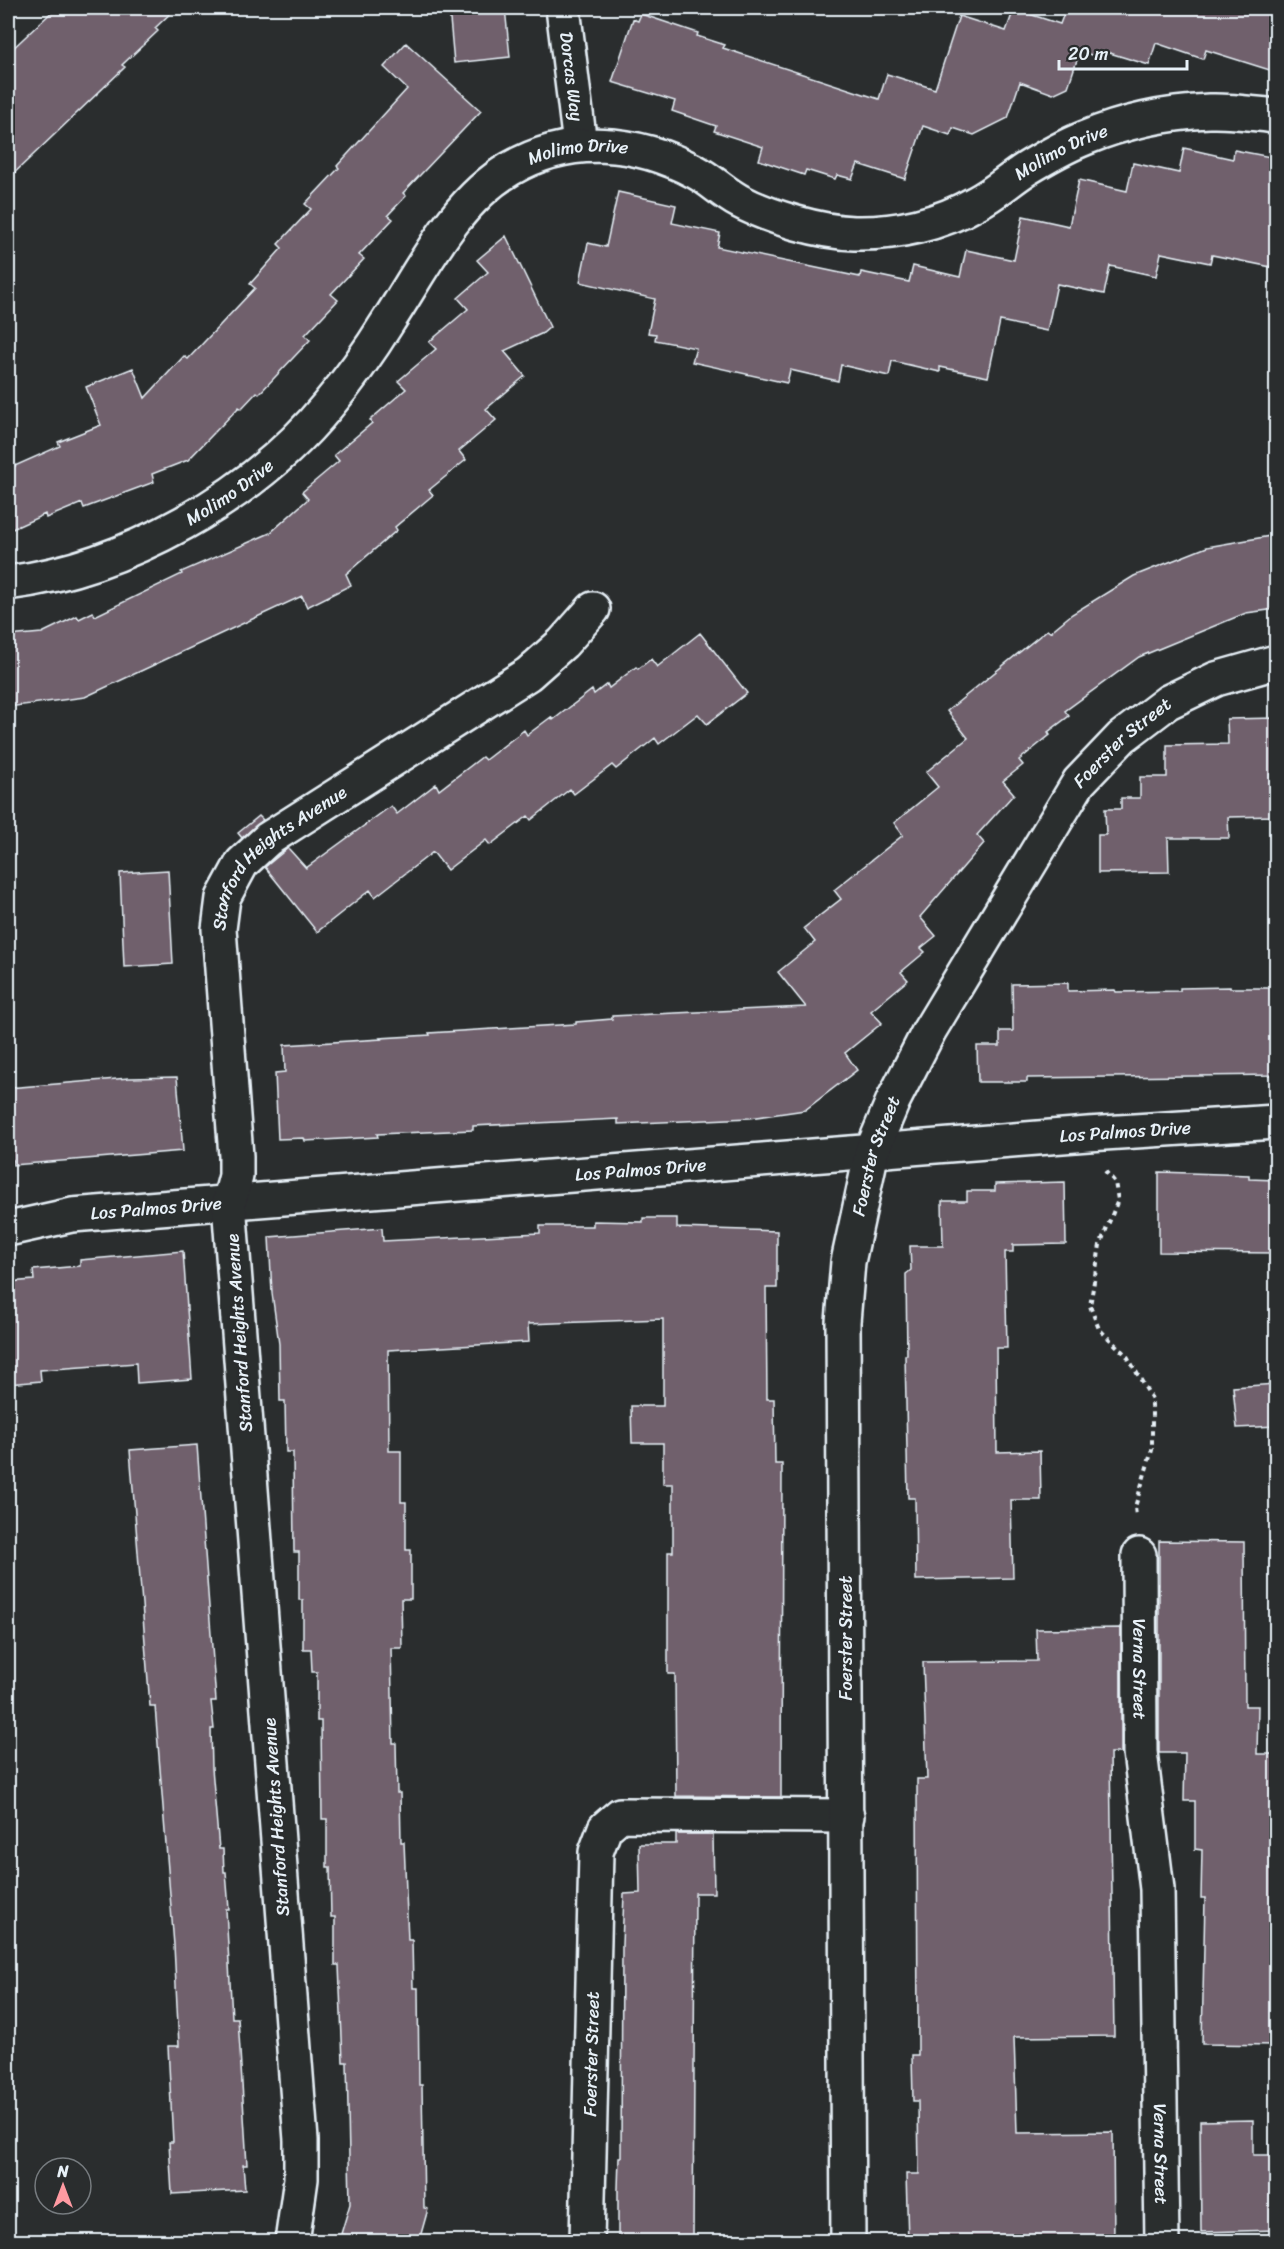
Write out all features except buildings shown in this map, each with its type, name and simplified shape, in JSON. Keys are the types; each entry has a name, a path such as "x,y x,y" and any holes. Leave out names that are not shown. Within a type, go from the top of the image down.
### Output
{"street":[{"name":"Dorcas Way","path":"563,8 580,146"},
{"name":"Molimo Drive","path":"8,583 86,565 155,538 220,501 279,456 327,407 371,348 452,224 477,193 511,169 545,154 580,146 616,145 654,153 698,172 740,201 796,224 853,233 915,228 975,204 1029,167 1084,138 1146,118 1211,111 1276,116"},
{"name":"Stanford Heights Avenue","path":"292,2241 301,2179 301,2140 230,1203 236,1176 236,1156 219,929 223,898 242,863 268,839 528,674 564,643 593,609"},
{"name":"Foerster Street","path":"848,2241 843,1322 849,1262 872,1151 910,1064 1079,782 1122,737 1168,702 1216,679 1276,662"},
{"name":"Los Palmos Drive","path":"8,1229 72,1215 1088,1134 1276,1122"},
{"name":"Verna Street","path":"1138,1555 1140,1752 1157,1889 1162,2241"},
{"name":"Foerster Street","path":"587,2241 596,1852 605,1828 620,1815 847,1816"}],"path":[{"path":"1088,1134 1093,1160 1115,1182 1118,1200 1100,1245 1090,1306 1099,1329 1127,1356 1152,1399 1152,1450 1135,1507 1138,1555"}]}
